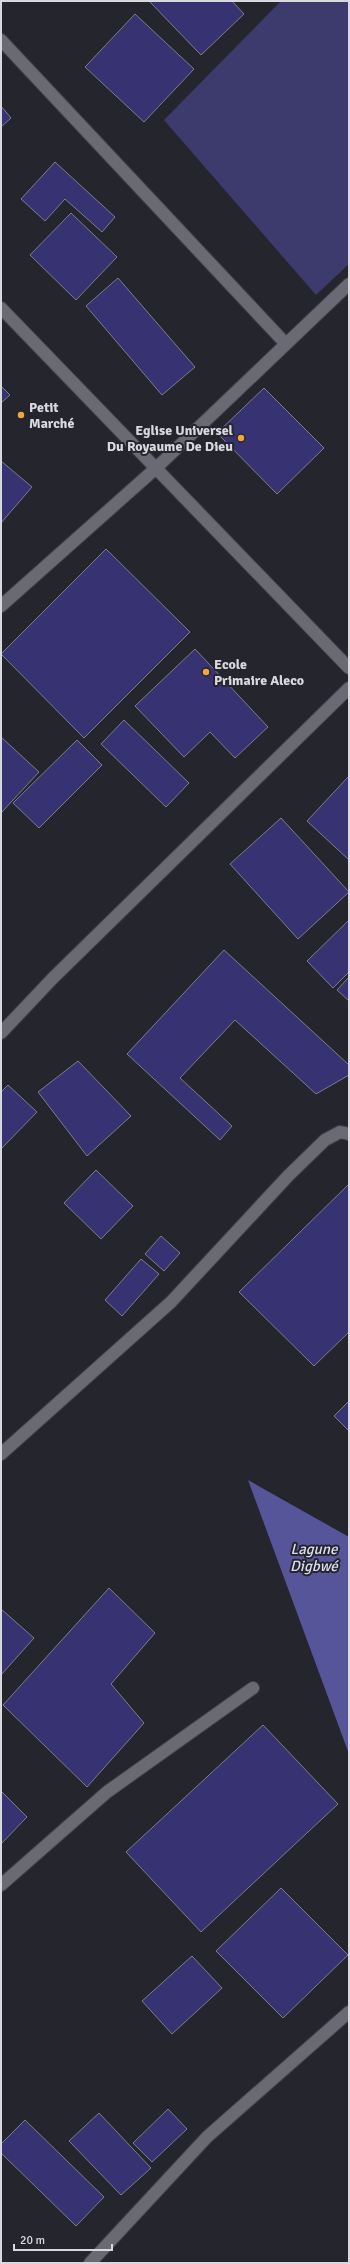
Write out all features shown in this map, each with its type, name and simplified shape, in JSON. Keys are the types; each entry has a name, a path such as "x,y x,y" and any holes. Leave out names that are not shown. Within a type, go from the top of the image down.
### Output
{"street":[{"path":"1,40 286,344"},
{"path":"1,606 155,469 349,284"},
{"path":"1,308 349,668"},
{"path":"1,1033 52,979 349,688"},
{"path":"1,1454 171,1302 288,1176 325,1140 340,1132 349,1134"},
{"path":"1,1884 107,1792 253,1688"},
{"path":"90,2263 207,2137 349,2012"}],"shaded area":[{"path":"281,1 349,1 349,264 316,295 164,120"}],"water":[{"name":"Lagune Digbwé","path":"248,1480 349,1537 349,1754"}],"building":[{"path":"149,1 232,1 244,14 201,55"},
{"path":"135,14 194,69 144,122 85,67"},
{"path":"1,106 11,118 1,127"},
{"path":"55,162 115,217 102,232 65,199 45,221 21,199"},
{"path":"71,213 117,257 76,300 30,255"},
{"path":"118,278 195,367 162,395 86,306"},
{"path":"1,386 10,395 1,403"},
{"path":"264,388 324,448 277,494 217,433"},
{"path":"1,461 32,487 1,523"},
{"path":"106,549 190,632 84,738 1,654"},
{"path":"195,649 268,727 235,758 210,732 184,757 135,706"},
{"path":"124,720 189,783 166,807 101,744"},
{"path":"1,737 39,772 1,813"},
{"path":"77,740 102,765 39,828 13,803"},
{"path":"349,776 349,860 307,821"},
{"path":"281,818 349,892 298,939 230,864"},
{"path":"349,920 349,972 333,988 307,961"},
{"path":"224,950 349,1065 349,1075 316,1094 235,1020 180,1078 232,1126 220,1140 127,1054"},
{"path":"348,978 349,979 349,1001 337,990"},
{"path":"78,1061 131,1116 87,1156 38,1092"},
{"path":"8,1085 37,1112 1,1149 1,1092"},
{"path":"96,1170 133,1206 101,1239 64,1203"},
{"path":"349,1184 349,1332 314,1366 239,1292"},
{"path":"161,1236 180,1253 164,1271 145,1254"},
{"path":"141,1259 159,1274 122,1316 105,1300"},
{"path":"349,1401 349,1431 334,1416"},
{"path":"109,1588 155,1633 111,1684 144,1723 87,1787 3,1705"},
{"path":"1,1609 34,1638 1,1675"},
{"path":"263,1725 338,1804 201,1932 126,1852"},
{"path":"1,1791 27,1817 1,1844"},
{"path":"281,1888 348,1955 283,2018 216,1951"},
{"path":"192,1956 222,1988 172,2034 142,2001"},
{"path":"168,2109 187,2129 152,2162 133,2143"},
{"path":"99,2113 151,2168 121,2195 69,2141"},
{"path":"25,2120 104,2197 76,2226 1,2153 1,2144"}],"place":[{"name":"Petit Marché","path":"21,415"},
{"name":"Eglise Universel Du Royaume De Dieu","path":"241,438"},
{"name":"Ecole Primaire Aleco","path":"206,672"}]}
